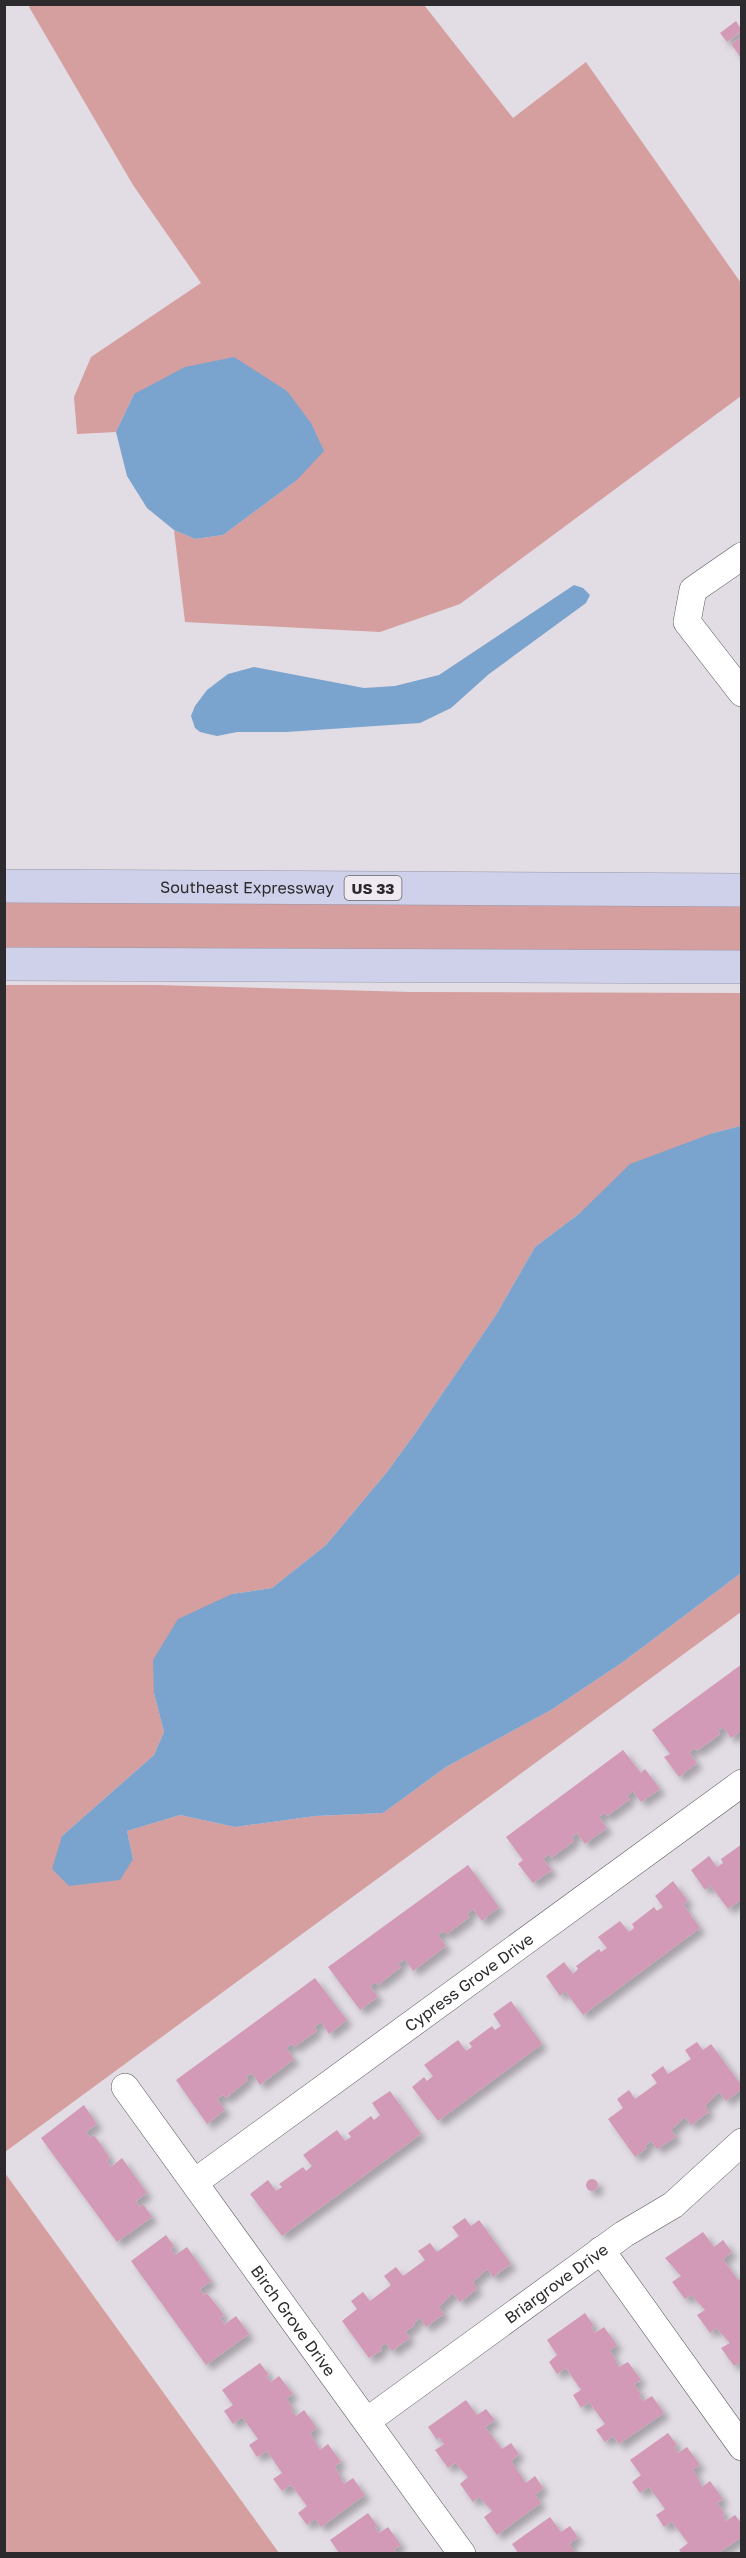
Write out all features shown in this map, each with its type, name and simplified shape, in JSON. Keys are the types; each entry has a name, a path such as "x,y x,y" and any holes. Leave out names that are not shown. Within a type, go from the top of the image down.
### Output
{"highway":[{"name":"Southeast Expressway","path":"4,885 741,890"},
{"path":"4,964 741,967"}],"street":[{"path":"741,556 693,590 687,622 741,693"},
{"name":"Cypress Grove Drive","path":"195,2182 741,1783"},
{"name":"Birch Grove Drive","path":"125,2087 462,2553"},
{"name":"Briargrove Drive","path":"367,2421 601,2250 673,2205 741,2142"},
{"path":"601,2250 741,2447"}],"shaded area":[{"path":"33,4 424,5 513,118 586,62 741,283 741,396 460,604 380,632 185,622 174,530 195,539 223,535 297,480 134,394 116,432 77,434 74,397 91,357 201,283 133,185 29,7"},
{"path":"4,902 741,906 741,953 5,949"},
{"path":"5,985 157,985 411,992 741,993 741,1126 713,1133 580,1213 535,1247 496,1315 387,1472 326,1545 272,1588 232,1594 154,1693 164,1732 154,1755 62,1836 133,1859 127,1831 180,1815 235,1827 315,1816 383,1813 446,1767 551,1710 623,1662 741,1573 741,1612 5,2152"},
{"path":"5,2173 279,2553 5,2553"}],"water":[{"path":"234,357 287,391 311,423 324,451 297,480 223,535 195,539 174,530 147,508 127,476 116,432 134,394 185,367"},
{"path":"574,585 583,588 590,595 586,603 489,674 451,708 420,723 286,732 237,732 217,736 200,732 195,728 191,716 195,706 207,690 228,674 254,667 364,688 395,686 439,675"},
{"path":"741,1126 741,1573 623,1662 551,1710 446,1767 383,1813 315,1816 235,1827 180,1815 127,1831 133,1859 120,1880 69,1886 52,1869 62,1836 154,1755 164,1732 154,1693 153,1660 178,1619 232,1594 272,1588 326,1545 387,1472 414,1435 496,1315 535,1247 580,1213 630,1164 713,1133"}],"building":[{"path":"736,21 742,31 727,42 720,33"},
{"path":"742,39 742,59 731,44"},
{"path":"742,1664 742,1730 731,1738 723,1727 718,1731 720,1734 697,1751 695,1748 689,1752 697,1763 679,1777 664,1757 670,1754 652,1730"},
{"path":"623,1750 641,1773 645,1769 660,1789 641,1802 633,1791 627,1796 630,1799 607,1816 604,1813 599,1817 607,1828 585,1844 577,1833 572,1837 574,1841 551,1858 549,1854 543,1859 552,1870 533,1883 518,1864 523,1860 506,1837"},
{"path":"742,1844 742,1899 728,1909 710,1885 705,1890 691,1870 709,1856 717,1867 723,1863 721,1859"},
{"path":"468,1865 499,1907 482,1921 473,1909 467,1914 470,1917 447,1934 444,1931 438,1935 446,1946 413,1971 405,1959 398,1964 401,1967 378,1985 376,1982 370,1986 378,1997 360,2010 328,1967"},
{"path":"673,1881 688,1901 683,1904 700,1928 583,2015 565,1991 560,1996 546,1976 564,1962 573,1974 578,1969 576,1966 599,1949 601,1952 607,1948 598,1937 620,1921 629,1932 634,1928 632,1924 654,1907 657,1911 663,1907 655,1896"},
{"path":"315,1978 347,2020 329,2034 321,2022 314,2027 317,2031 294,2047 291,2044 286,2048 294,2059 260,2085 252,2073 246,2077 248,2080 226,2098 223,2095 217,2099 225,2110 207,2124 176,2080"},
{"path":"511,2001 542,2044 438,2121 412,2087 424,2077 427,2081 433,2076 424,2065 458,2040 466,2051 472,2047 469,2043 492,2026 495,2030 501,2026 493,2014"},
{"path":"697,2042 703,2050 711,2044 742,2089 726,2101 719,2092 705,2106 709,2112 691,2125 685,2117 671,2130 676,2137 657,2149 651,2141 645,2146 647,2148 635,2157 608,2119 623,2108 617,2099 629,2090 635,2099 657,2083 651,2075 663,2066 668,2074 691,2059 685,2050"},
{"path":"390,2091 421,2134 282,2236 250,2194 268,2180 276,2191 282,2187 279,2184 303,2167 306,2171 312,2166 303,2155 337,2130 345,2141 351,2137 348,2133 371,2116 374,2120 380,2115 372,2103"},
{"path":"84,2105 97,2124 86,2132 90,2138 94,2135 110,2158 107,2161 111,2167 122,2158 147,2193 136,2201 140,2207 143,2204 152,2217 117,2242 41,2138"},
{"path":"594,2179 598,2185 594,2191 590,2191 586,2183"},
{"path":"465,2218 471,2226 479,2220 511,2264 493,2277 487,2269 473,2282 477,2289 460,2302 453,2293 439,2307 444,2314 426,2327 420,2318 405,2332 410,2338 392,2351 386,2343 380,2347 382,2350 369,2358 342,2321 357,2309 351,2301 363,2292 370,2301 391,2285 384,2276 396,2267 403,2276 425,2260 418,2251 430,2243 437,2252 459,2236 452,2227"},
{"path":"703,2232 714,2247 723,2240 732,2252 723,2259 738,2280 742,2278 742,2361 734,2366 721,2348 730,2343 716,2328 710,2333 697,2315 705,2310 691,2295 685,2299 672,2282 681,2276 665,2258"},
{"path":"166,2235 174,2246 171,2249 175,2255 187,2247 211,2281 200,2289 204,2295 207,2293 224,2315 220,2318 225,2324 236,2316 249,2334 206,2365 131,2261"},
{"path":"585,2313 594,2326 591,2327 595,2333 604,2327 617,2345 610,2350 619,2367 628,2362 641,2380 634,2384 641,2394 639,2396 643,2401 652,2396 664,2413 619,2444 613,2436 605,2442 596,2430 605,2424 589,2402 581,2408 573,2395 581,2390 566,2368 557,2374 549,2362 557,2355 547,2340"},
{"path":"260,2363 271,2382 279,2376 293,2394 286,2399 296,2416 304,2410 317,2428 310,2433 320,2450 328,2444 341,2462 335,2466 344,2484 353,2478 365,2495 321,2527 315,2519 307,2525 298,2513 307,2506 291,2485 282,2491 273,2479 282,2473 267,2451 257,2457 249,2445 258,2439 242,2417 233,2424 224,2411 233,2405 222,2390"},
{"path":"466,2400 477,2415 486,2409 495,2420 485,2427 502,2449 511,2443 519,2454 511,2461 526,2483 535,2476 543,2488 535,2495 541,2503 497,2535 484,2517 492,2511 479,2497 473,2502 460,2484 468,2477 455,2463 448,2468 435,2450 444,2444 439,2437 437,2440 428,2427"},
{"path":"668,2433 677,2445 674,2447 678,2453 687,2447 700,2465 693,2469 702,2487 710,2481 723,2499 717,2503 725,2514 722,2515 726,2521 735,2515 742,2524 742,2537 717,2554 682,2554 679,2550 688,2543 672,2522 664,2527 656,2515 665,2509 649,2487 640,2493 632,2482 641,2475 630,2460"},
{"path":"368,2513 377,2525 375,2527 379,2533 388,2527 401,2545 394,2549 398,2554 340,2554 330,2540"},
{"path":"550,2517 561,2532 570,2526 578,2537 569,2544 576,2554 519,2554 512,2544"}]}
